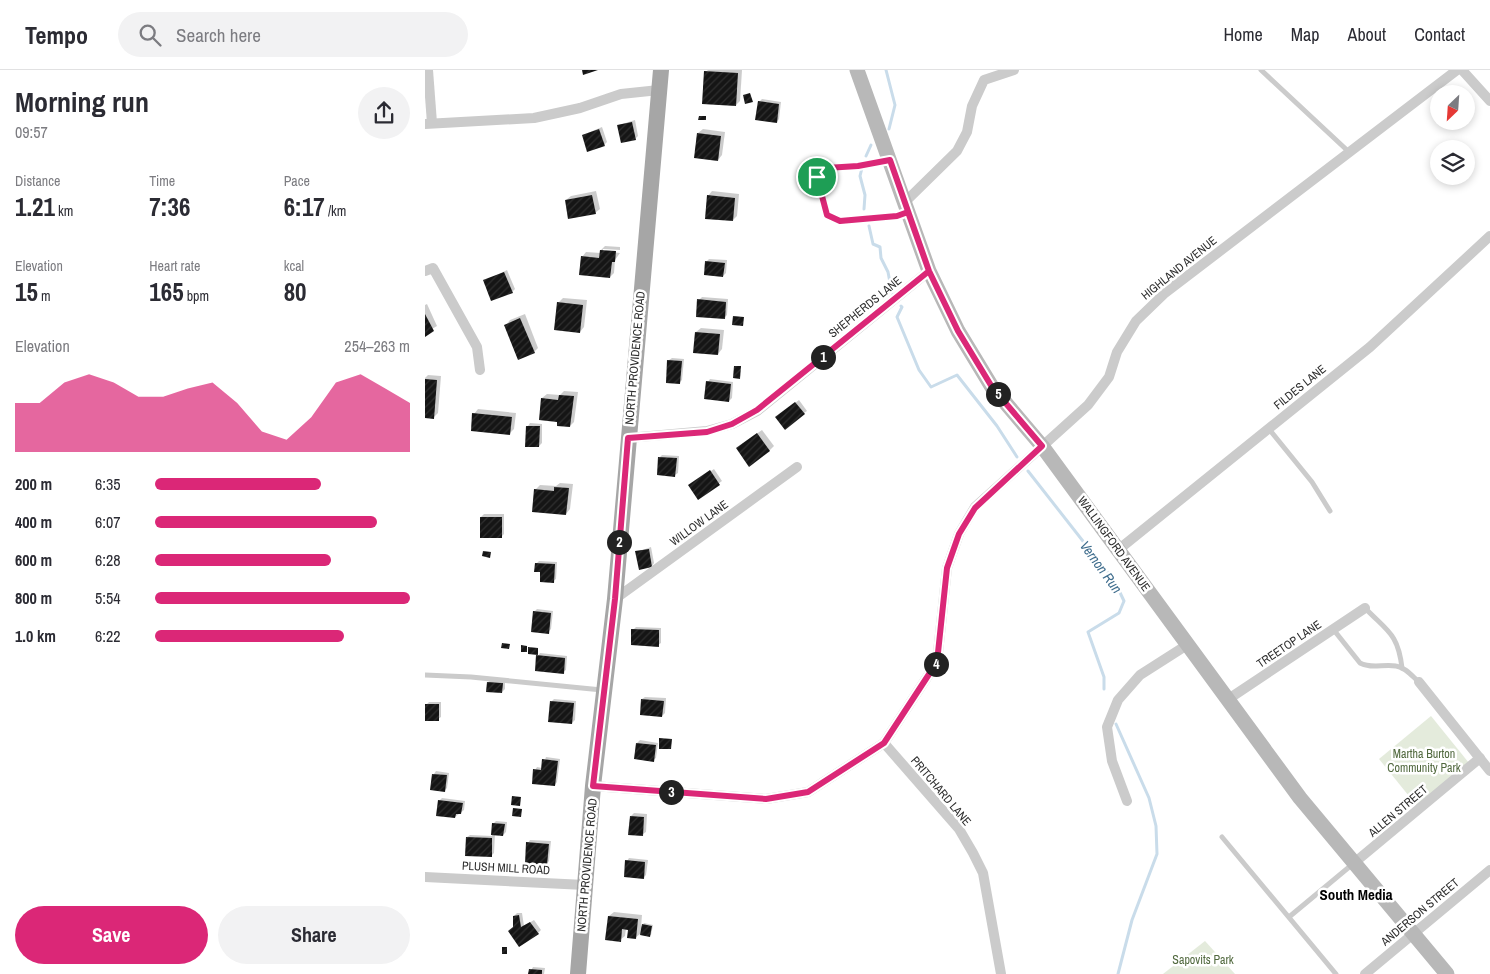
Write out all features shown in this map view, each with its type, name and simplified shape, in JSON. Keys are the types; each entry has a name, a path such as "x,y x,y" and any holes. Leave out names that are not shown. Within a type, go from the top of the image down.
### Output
{"main road":[{"name":"NORTH PROVIDENCE ROAD","path":"578,974 593,786 615,599 661,70"}],"street":[{"path":"428,70 429,124 535,118 580,108 621,94 659,90"},
{"name":"WALLINGFORD AVENUE","path":"857,70 929,271 958,331 992,387 1042,446 1300,798 1447,974"},
{"path":"907,207 957,151 967,132 972,106 983,80 1014,70"},
{"name":"HIGHLAND AVENUE","path":"593,786 766,799 808,792 884,743 937,662 947,568 959,534 975,508 1088,405 1109,376 1117,352 1136,321 1165,293 1457,70"},
{"path":"1462,70 1490,100"},
{"name":"FILDES LANE","path":"1118,550 1371,347 1490,236"},
{"path":"425,271 433,268 477,347 480,370"},
{"name":"SHEPHERDS LANE","path":"628,438 707,432 732,424 757,410 929,271"},
{"name":"WILLOW LANE","path":"615,599 797,467"},
{"name":"TREETOP LANE","path":"1227,700 1365,608"},
{"path":"1127,801 1112,760 1107,727 1118,700 1140,674 1187,646"},
{"path":"1419,682 1490,770"},
{"name":"PRITCHARD LANE","path":"884,743 959,829 973,853 983,873 1001,974"},
{"name":"ALLEN STREET","path":"1354,863 1480,758"},
{"name":"ANDERSON STREET","path":"1365,974 1490,870"},
{"name":"PLUSH MILL ROAD","path":"425,877 585,885"}],"lane":[{"path":"1261,70 1349,152"},
{"path":"890,160 858,166 826,168 817,177 827,215 840,221 897,216 907,207"},
{"path":"1269,428 1312,482 1329,511"},
{"path":"1365,608 1389,631 1397,642 1402,668"},
{"path":"1333,629 1360,663 1366,666 1395,666 1402,668 1419,682"},
{"path":"425,676 471,677 605,690"},
{"path":"1222,837 1336,974"},
{"path":"1289,917 1354,863"}],"green space":[{"name":"Martha Burton Community Park","path":"1431,716 1469,763 1417,806 1379,759"},
{"name":"Sapovits Park","path":"1205,941 1235,974 1163,974"}],"building":[{"path":"582,70 598,70 583,75"},
{"path":"704,71 738,73 736,106 702,104"},
{"path":"750,93 753,102 745,104 743,95"},
{"path":"758,101 779,104 777,123 755,120"},
{"path":"699,116 706,116 706,120 698,120"},
{"path":"632,122 636,140 621,143 617,125"},
{"path":"599,129 605,146 587,152 582,135"},
{"path":"697,133 721,136 718,161 694,158"},
{"path":"592,195 596,214 568,219 565,200"},
{"path":"707,195 735,198 733,221 705,219"},
{"path":"600,250 616,251 615,262 612,262 610,278 579,275 581,256 599,258"},
{"path":"705,261 725,263 723,277 704,275"},
{"path":"504,272 513,293 491,301 483,280"},
{"path":"697,299 726,302 725,319 696,317"},
{"path":"557,302 583,305 580,333 554,330"},
{"path":"425,314 434,331 425,337"},
{"path":"733,316 744,317 743,326 732,325"},
{"path":"520,318 535,353 518,360 504,325"},
{"path":"695,332 720,334 718,355 693,353"},
{"path":"667,360 682,361 680,384 666,383"},
{"path":"734,366 741,366 740,379 733,378"},
{"path":"425,379 437,380 434,419 425,418"},
{"path":"706,381 731,384 729,402 704,399"},
{"path":"559,395 574,396 570,427 557,426 557,422 539,420 541,398 558,400"},
{"path":"795,402 805,414 785,430 775,417"},
{"path":"472,413 512,417 510,435 471,431"},
{"path":"526,426 540,426 539,447 525,447"},
{"path":"757,433 770,451 749,467 736,448"},
{"path":"658,457 677,458 675,477 657,475"},
{"path":"710,470 720,485 698,500 688,485"},
{"path":"554,487 569,488 566,515 532,512 534,489 554,491"},
{"path":"480,517 502,517 502,538 480,538"},
{"path":"649,549 652,567 639,570 635,551"},
{"path":"483,551 491,552 490,558 482,556"},
{"path":"535,563 555,564 554,583 540,582 540,572 534,572"},
{"path":"533,611 551,613 549,634 531,632"},
{"path":"631,629 659,630 659,647 631,645"},
{"path":"502,643 510,644 509,649 501,648"},
{"path":"521,645 527,646 527,652 521,652"},
{"path":"528,647 538,648 538,655 528,654"},
{"path":"536,655 565,658 564,674 535,671"},
{"path":"487,682 503,683 502,693 486,692"},
{"path":"641,699 664,701 662,717 640,715"},
{"path":"550,701 574,703 572,724 548,722"},
{"path":"425,704 439,704 439,721 425,721"},
{"path":"659,738 672,739 671,749 659,749"},
{"path":"636,743 656,745 654,762 634,759"},
{"path":"542,759 558,761 555,786 532,784 533,769 541,770"},
{"path":"432,774 447,775 445,792 430,790"},
{"path":"512,796 521,797 520,806 511,805"},
{"path":"438,800 463,803 461,814 456,814 455,818 436,816"},
{"path":"513,808 522,809 521,817 512,816"},
{"path":"630,816 644,817 643,836 628,835"},
{"path":"492,823 505,824 503,836 491,835"},
{"path":"466,837 492,838 492,857 465,856"},
{"path":"526,842 549,844 547,865 525,864"},
{"path":"625,860 645,862 644,879 624,877"},
{"path":"519,915 521,927 530,922 539,934 519,947 508,931 513,927 513,916"},
{"path":"608,916 638,919 636,939 627,938 628,930 622,929 621,942 605,940"},
{"path":"642,924 652,926 650,937 640,935"},
{"path":"502,947 507,947 507,954 502,954"},
{"path":"529,969 542,970 542,974 528,974"}],"waterway":[{"name":"Vernon Run","path":"886,70 895,105 889,129"},
{"name":"Vernon Run","path":"866,156 871,145"},
{"name":"Vernon Run","path":"862,168 860,176 865,195 864,209"},
{"name":"Vernon Run","path":"869,226 873,244 880,247 881,258 888,272 892,293"},
{"name":"Vernon Run","path":"901,306 897,317 919,370 931,387 957,375 997,426 1017,457"},
{"name":"Vernon Run","path":"1028,471 1115,582 1124,601 1119,613 1088,632 1104,677 1104,689"},
{"name":"Vernon Run","path":"1116,724 1149,798 1156,826 1157,854 1132,920 1118,974"}],"district":[{"name":"South Media","path":"1356,894"}],"route":[{"path":"817,177 826,168 858,166 890,160 929,271 958,331 992,387 1042,446 975,508 959,534 947,568 937,662 924,685 884,743 808,792 766,799 593,786 615,599 628,438 707,432 732,424 757,410 929,271 908,212 897,216 840,221 827,215 817,177"}]}
